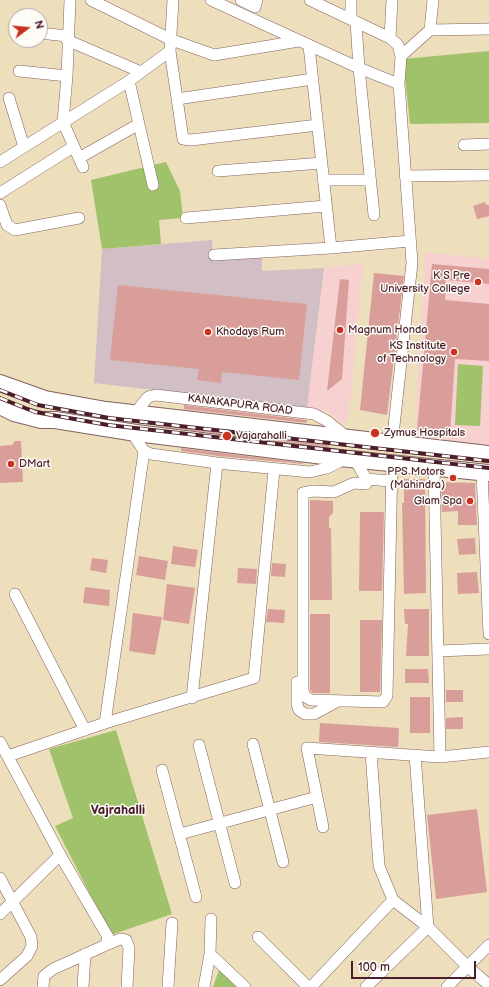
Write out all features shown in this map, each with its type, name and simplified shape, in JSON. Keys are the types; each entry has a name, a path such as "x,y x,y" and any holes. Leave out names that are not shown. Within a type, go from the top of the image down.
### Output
{"highway":[{"name":"KANAKAPURA ROAD","path":"0,383 45,399 106,410 489,454"},
{"path":"0,406 14,413 41,420 55,420 133,432 348,459 486,473"},
{"path":"133,432 135,414"}],"street":[{"path":"70,0 67,38 67,76 62,122 81,162 139,124"},
{"path":"91,0 171,45 214,55 299,41"},
{"path":"173,0 171,45 182,136 185,140 318,125"},
{"path":"211,0 227,3 309,46 399,84"},
{"path":"241,0 255,7 257,0"},
{"path":"310,0 390,38 398,45 401,56 399,84 404,176 412,263 392,444"},
{"path":"351,0 374,215"},
{"path":"390,38 392,0"},
{"path":"430,30 432,0"},
{"path":"401,56 430,30 489,28"},
{"path":"48,35 67,38 141,72"},
{"path":"0,162 129,81 171,45"},
{"path":"309,46 331,248"},
{"path":"19,71 67,76"},
{"path":"177,99 313,79"},
{"path":"129,81 153,185"},
{"path":"9,98 24,147"},
{"path":"464,145 489,144"},
{"path":"0,192 73,147"},
{"path":"218,171 322,163"},
{"path":"404,176 489,175"},
{"path":"323,180 370,180"},
{"path":"0,205 7,225 15,230 79,218"},
{"path":"186,218 326,206"},
{"path":"214,254 331,248 410,241"},
{"name":"KANAKAPURA ROAD","path":"135,414 148,397 156,395 314,414 327,420 343,434 344,438"},
{"path":"133,432 136,440 144,451 151,454 274,470 310,472 328,468 348,459 366,479 391,481"},
{"path":"105,723 144,451"},
{"path":"192,698 217,463"},
{"path":"366,479 366,484 354,483 334,492 314,491 303,493 303,692 306,697 311,700 383,702 387,696 392,463"},
{"path":"434,468 439,651 440,757"},
{"path":"8,756 105,723 192,698 254,678 274,470"},
{"path":"486,473 489,634"},
{"path":"15,594 85,730"},
{"path":"296,663 297,615 302,607"},
{"path":"439,651 489,650"},
{"path":"297,678 297,704 299,710 305,714 314,714 339,700"},
{"path":"0,742 60,855 108,937 106,945"},
{"path":"253,744 283,862"},
{"path":"199,745 235,883"},
{"path":"323,827 307,748 440,757 489,752"},
{"path":"372,752 379,866 393,900 428,927 489,986"},
{"path":"415,755 428,927"},
{"path":"162,770 196,897"},
{"path":"180,834 317,797"},
{"path":"0,914 60,855"},
{"path":"0,878 31,937 32,946 26,956 0,980"},
{"path":"258,937 310,987 393,900"},
{"path":"204,987 210,954 211,919"},
{"path":"168,987 172,923"},
{"path":"366,987 428,927"},
{"path":"43,987 44,976 53,969 120,939 126,940 129,948 126,987"},
{"path":"447,987 489,945"},
{"path":"83,987 86,954"},
{"path":"210,954 245,987"}],"shaded area":[{"path":"212,240 213,257 262,255 262,271 324,268 307,408 94,383 102,249"},
{"name":"KS Institute of Technology","path":"426,252 489,259 489,452 414,445"},
{"path":"363,263 348,423 338,422 329,412 307,408 324,268"}],"green space":[{"path":"489,51 489,123 410,124 403,59"},
{"path":"166,162 180,191 183,218 159,220 161,244 102,249 91,180"},
{"path":"458,364 483,366 480,426 455,425"},
{"path":"116,730 172,914 111,935 55,826 73,818 49,749"},
{"path":"219,970 236,987 213,987"}],"building":[{"path":"485,202 486,205 489,205 489,216 477,219 473,206"},
{"path":"432,264 489,269 489,284 446,280 445,300 489,304 489,361 455,359 450,434 417,431"},
{"path":"374,273 404,276 387,415 360,410"},
{"name":"Magnum Honda","path":"340,279 349,280 342,379 327,391"},
{"name":"Khodays Rum","path":"118,285 307,304 299,380 222,372 221,383 197,380 199,369 110,360"},
{"path":"184,405 307,420 307,423 184,409"},
{"path":"156,426 329,445 329,447"},
{"name":"DMart","path":"15,441 21,441 23,482 0,483 0,446 12,445"},
{"path":"181,448 303,464 218,456 181,451"},
{"path":"404,479 425,479 426,593 404,594 402,503 404,503"},
{"path":"441,482 475,483 477,525 458,525 458,511 442,512"},
{"path":"310,500 333,501 333,513 329,517 329,528 331,528 332,600 310,600"},
{"path":"360,512 384,512 382,591 359,591"},
{"path":"475,538 476,554 459,555 457,539"},
{"path":"173,546 198,550 195,567 171,564"},
{"path":"139,556 168,561 165,580 136,575"},
{"path":"92,558 108,560 106,573 90,570"},
{"path":"272,563 286,564 285,577 271,576"},
{"path":"238,568 257,569 256,584 237,583"},
{"path":"477,572 479,593 458,594 457,573"},
{"path":"167,584 195,588 189,624 163,620"},
{"path":"85,587 110,590 109,606 83,603"},
{"path":"268,609 285,610 284,623 266,622"},
{"path":"404,609 429,609 429,656 406,656 408,624 405,624"},
{"path":"133,613 162,617 155,655 129,651"},
{"path":"310,614 330,614 330,693 313,693 310,690"},
{"path":"360,620 382,620 380,692 360,692"},
{"path":"405,669 428,669 429,683 405,683"},
{"path":"446,690 463,690 463,702 446,702"},
{"path":"410,697 430,697 430,733 410,733"},
{"path":"463,717 463,729 446,729 446,718"},
{"path":"320,723 399,728 398,747 319,742"},
{"path":"477,809 487,892 436,899 427,815"}],"railway":[{"path":"0,390 38,405 109,418 489,461"},
{"path":"0,398 35,412 108,425 489,468"}],"place":[{"name":"K S Pre University College","path":"478,282"},
{"name":"Magnum Honda","path":"340,330"},
{"name":"Khodays Rum","path":"208,332"},
{"name":"KS Institute of Technology","path":"454,352"},
{"name":"Zymus Hospitals","path":"375,433"},
{"name":"Vajarahalli","path":"227,436"},
{"name":"DMart","path":"11,464"},
{"name":"PPS Motors (Mahindra)","path":"453,478"},
{"name":"Glam Spa","path":"470,501"}],"district":[{"name":"Vajrahalli","path":"118,811"}]}
